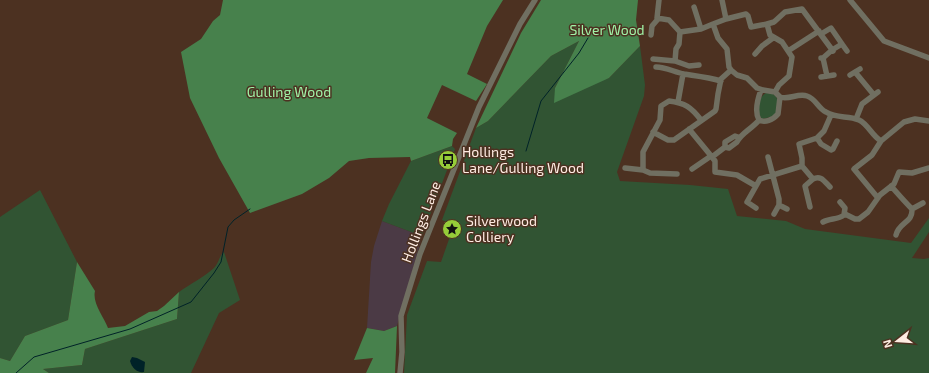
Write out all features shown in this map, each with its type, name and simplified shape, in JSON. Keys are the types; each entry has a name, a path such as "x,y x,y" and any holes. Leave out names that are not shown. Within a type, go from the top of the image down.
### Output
{"street":[{"name":"Hollings Lane","path":"400,373 402,352 401,316 420,254 479,106 520,24 535,0"},
{"path":"658,19 656,16 659,0"},
{"path":"722,0 726,19"},
{"path":"850,0 884,41 929,58"},
{"path":"694,7 700,29"},
{"path":"680,32 700,29 726,19 746,14 751,26 767,24 774,22 785,12 802,9 833,50"},
{"path":"658,19 669,20 680,32 679,44 676,48 675,61"},
{"path":"651,34 652,26 658,19"},
{"path":"713,24 718,38 727,49 729,67 737,75 746,78 760,90 775,92 780,97 786,98 806,96 815,100 822,110 831,115 856,119 864,123 873,136 881,141"},
{"path":"767,24 769,32 773,38 782,42 792,60 790,73 775,92"},
{"path":"788,51 831,28 847,50"},
{"path":"755,54 762,46 773,38"},
{"path":"834,75 824,77 822,58 842,44"},
{"path":"653,59 675,61 688,66 699,65"},
{"path":"656,67 673,70 683,74 707,76 721,81"},
{"path":"653,132 671,140 716,109 722,78 731,70"},
{"path":"855,72 876,94 862,104 856,119"},
{"path":"678,102 683,74"},
{"path":"759,120 757,115 757,102 760,90"},
{"path":"759,120 762,121 775,117 779,111 780,97"},
{"path":"643,170 643,152 660,120 661,106 667,101 678,102 693,109 701,120"},
{"path":"813,179 802,166 799,144 818,138 824,130 831,115"},
{"path":"878,198 854,169 872,155 881,141 904,122 915,118 929,121"},
{"path":"692,169 725,147 724,143 735,136 738,137 752,128 759,120"},
{"path":"689,129 712,156 715,162 714,171 716,173 737,175 756,186"},
{"path":"818,138 821,144 832,150 837,141"},
{"path":"768,156 779,199 779,205 774,214"},
{"path":"756,208 747,203 760,179 802,166"},
{"path":"625,168 643,170 650,173 677,174"},
{"path":"845,214 855,219 860,219 896,180 899,172 908,174 929,168"},
{"path":"810,207 805,186 816,177 821,178 830,186"},
{"path":"891,186 912,209 913,213 910,219 896,230"},
{"path":"840,202 845,208 845,214"},
{"path":"912,209 923,203"},
{"path":"779,205 787,209"},
{"path":"823,222 843,217 845,214"}],"shaded area":[{"path":"382,221 422,236 397,326 384,331 367,328 371,262 374,246"}],"green space":[{"name":"Gulling Wood","path":"223,0 503,0 487,26 467,74 487,84 476,101 442,85 427,118 457,133 453,139 452,146 411,161 410,157 369,158 349,161 329,178 302,194 250,213 219,158 190,98 181,52 201,39 213,21 220,15"},
{"name":"Silver Wood","path":"541,0 638,0 636,20 640,46 609,78 554,103 555,88 579,41 551,56 488,121 476,128 521,33"},
{"path":"579,41 555,88 609,78 640,46 645,85 644,96 617,172 620,181 728,189 737,216 786,221 805,229 911,243 929,218 929,232 912,258 929,258 929,373 404,373 407,315 427,261 441,262 454,225 442,220 476,128 488,121 551,56"},
{"path":"766,93 771,93 776,96 777,113 771,117 762,119 759,113 759,106 761,98"},
{"path":"452,146 455,149 422,236 382,221 411,161"},
{"path":"40,190 77,262 68,320 25,336 10,361 0,358 0,217"},
{"path":"224,252 240,300 219,313 191,373 49,373 43,369 82,365 85,349 177,319 179,292 214,268"},
{"path":"77,262 95,291 95,300 108,328 125,326 149,312 157,311 179,292 177,319 85,349 82,365 43,369 49,373 0,373 0,358 10,361 25,336 68,320"},
{"path":"397,326 395,373 366,373 373,358 354,360 367,328 384,331"}],"water":[{"path":"132,357 145,362 144,372 139,372 133,368 130,361"}],"waterway":[{"path":"526,151 541,101 579,53 588,38"},
{"path":"16,373 34,357 130,329 191,302 221,262 228,227 234,220 250,209"}],"place":[{"name":"Hollings Lane/Gulling Wood","path":"448,160"},
{"name":"Silverwood Colliery","path":"452,229"}]}
